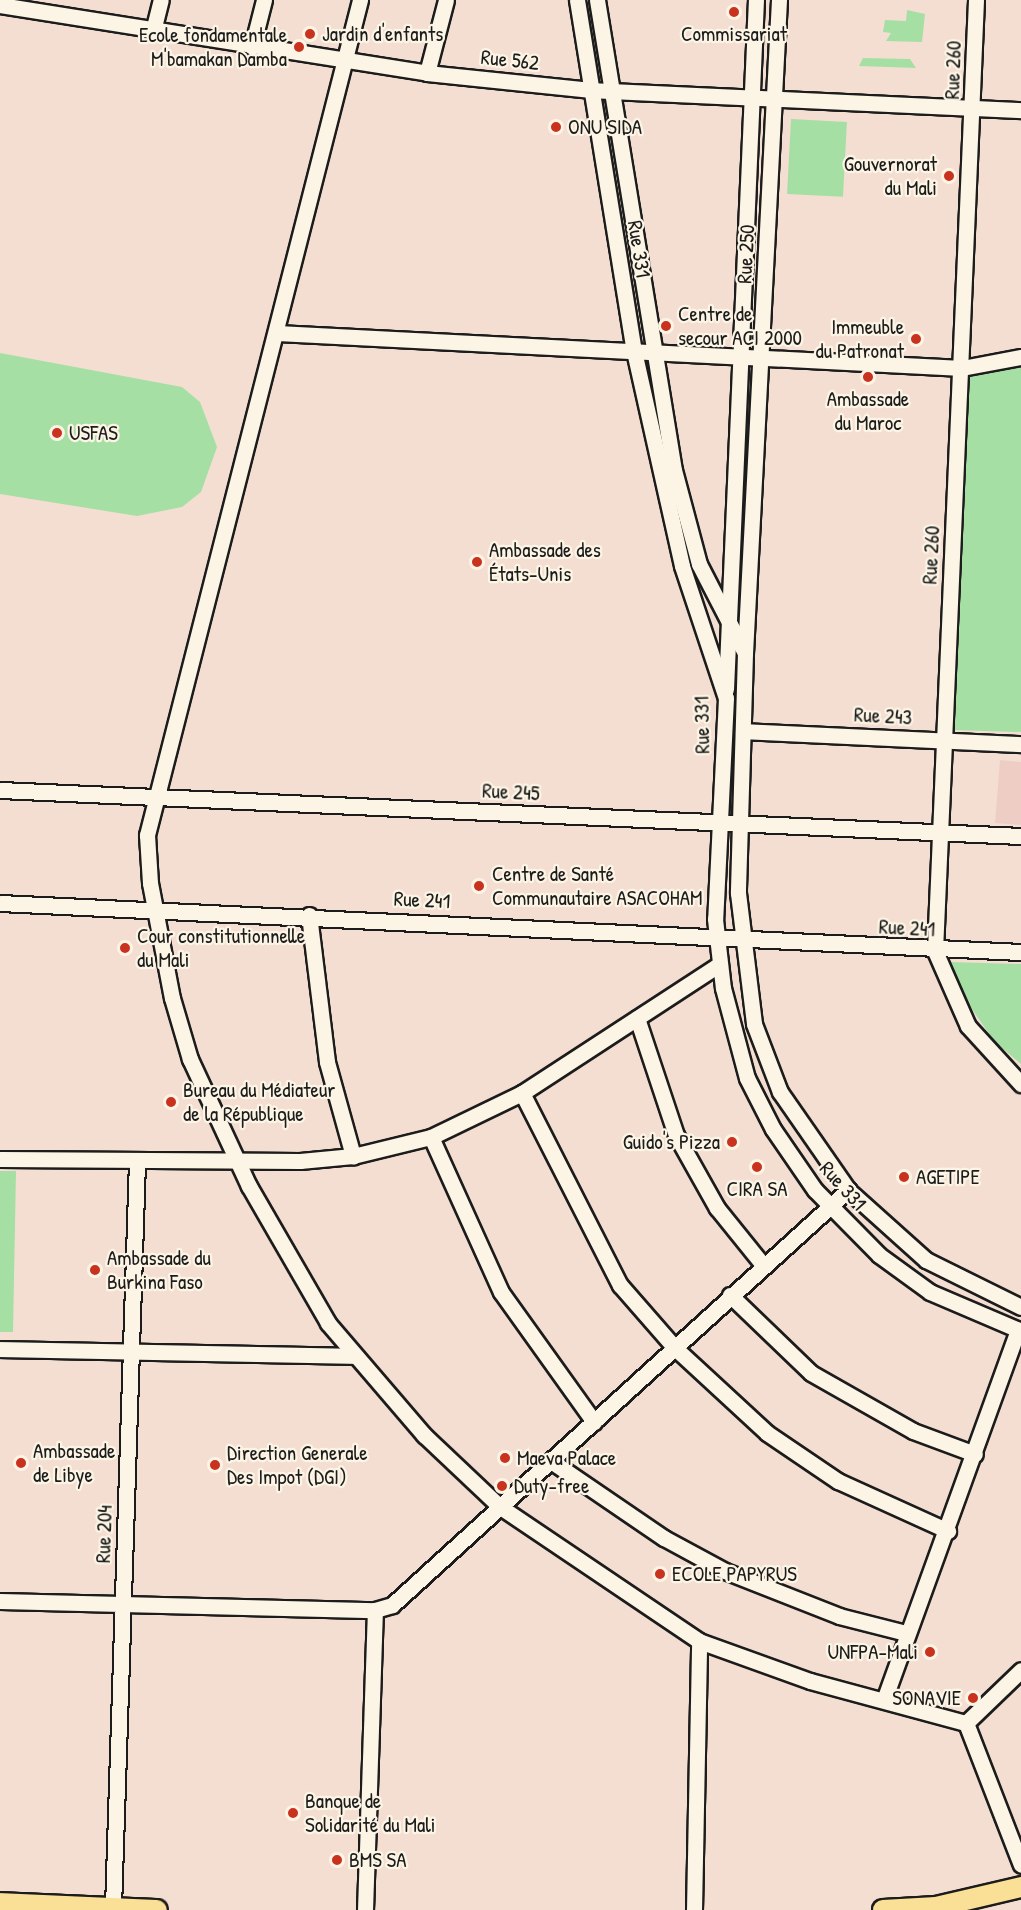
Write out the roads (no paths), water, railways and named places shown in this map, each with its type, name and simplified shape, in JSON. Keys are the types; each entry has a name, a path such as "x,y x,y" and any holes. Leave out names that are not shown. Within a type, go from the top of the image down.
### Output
{"main road":[{"path":"883,1910 936,1907 1021,1887"},
{"path":"0,1903 157,1910"}],"street":[{"path":"153,31 161,0"},
{"path":"252,47 264,0"},
{"path":"360,0 277,333 154,797 147,835 156,910 172,998 190,1059 282,1250 353,1356 499,1506 699,1641 810,1681 966,1723"},
{"path":"427,73 446,0"},
{"name":"Rue 331","path":"577,0 634,351 682,566 726,698 716,934 720,964 747,1078 773,1129 829,1204 879,1255 930,1292 1020,1330"},
{"name":"Rue 331","path":"597,0 653,353 699,564 729,629 745,653 739,823 741,939 754,1024 780,1092 848,1190 926,1260 1021,1307"},
{"path":"726,698 756,0"},
{"name":"Rue 250","path":"745,653 763,360 779,0"},
{"name":"Rue 260","path":"976,0 962,368 942,740 934,951 968,1026 1021,1084"},
{"name":"Rue 562","path":"0,5 62,8 153,31 344,62 591,90 1021,110"},
{"path":"277,333 634,351 763,360 962,368 1021,357"},
{"name":"Rue 243","path":"743,730 1021,744"},
{"name":"Rue 245","path":"0,790 1021,836"},
{"name":"Rue 241","path":"0,903 716,934 741,939 934,951 1021,952"},
{"path":"309,915 327,1062 353,1156"},
{"path":"0,1159 241,1162 353,1156 431,1137 522,1093 720,964"},
{"path":"637,1018 676,1135 717,1208 763,1264"},
{"path":"522,1093 620,1285 675,1348 767,1433 838,1481 948,1531"},
{"path":"431,1137 501,1292 594,1422"},
{"name":"Rue 204","path":"113,1908 137,1161"},
{"path":"0,1601 375,1610 392,1605 675,1348 730,1294 829,1204 848,1190"},
{"path":"730,1294 811,1374 913,1431 975,1454"},
{"path":"884,1700 906,1633 948,1531 1020,1330"},
{"path":"0,1349 131,1354 353,1356"},
{"path":"551,1461 664,1538 724,1571 839,1616 906,1633"},
{"path":"364,1910 375,1610"},
{"path":"694,1910 699,1641"},
{"path":"966,1723 1021,1670"},
{"path":"966,1723 1021,1865"}],"place":[{"name":"Commissariat","path":"734,12"},
{"name":"Jardin d'enfants","path":"310,34"},
{"name":"Ecole fondamentale M'bamakan Damba","path":"299,47"},
{"name":"ONU SIDA","path":"556,127"},
{"name":"Gouvernorat du Mali","path":"949,176"},
{"name":"Centre de secour ACI 2000","path":"666,326"},
{"name":"Immeuble du Patronat","path":"916,339"},
{"name":"Ambassade du Maroc","path":"868,377"},
{"name":"USFAS","path":"57,433"},
{"name":"Ambassade des États-Unis","path":"477,562"},
{"name":"Centre de Santé Communautaire ASACOHAM","path":"479,886"},
{"name":"Cour constitutionnelle du Mali","path":"125,948"},
{"name":"Bureau du Médiateur de la République","path":"171,1102"},
{"name":"Guido's Pizza","path":"732,1142"},
{"name":"CIRA SA","path":"757,1167"},
{"name":"AGETIPE","path":"904,1177"},
{"name":"Ambassade du Burkina Faso","path":"95,1270"},
{"name":"Maeva Palace","path":"505,1458"},
{"name":"Ambassade de Libye","path":"21,1463"},
{"name":"Direction Generale Des Impot (DGI)","path":"215,1465"},
{"name":"Duty-free","path":"502,1486"},
{"name":"ECOLE PAPYRUS","path":"660,1574"},
{"name":"UNFPA-Mali","path":"930,1652"},
{"name":"SONAVIE","path":"973,1698"},
{"name":"Banque de Solidarité du Mali","path":"293,1813"},
{"name":"BMS SA","path":"337,1860"}]}
